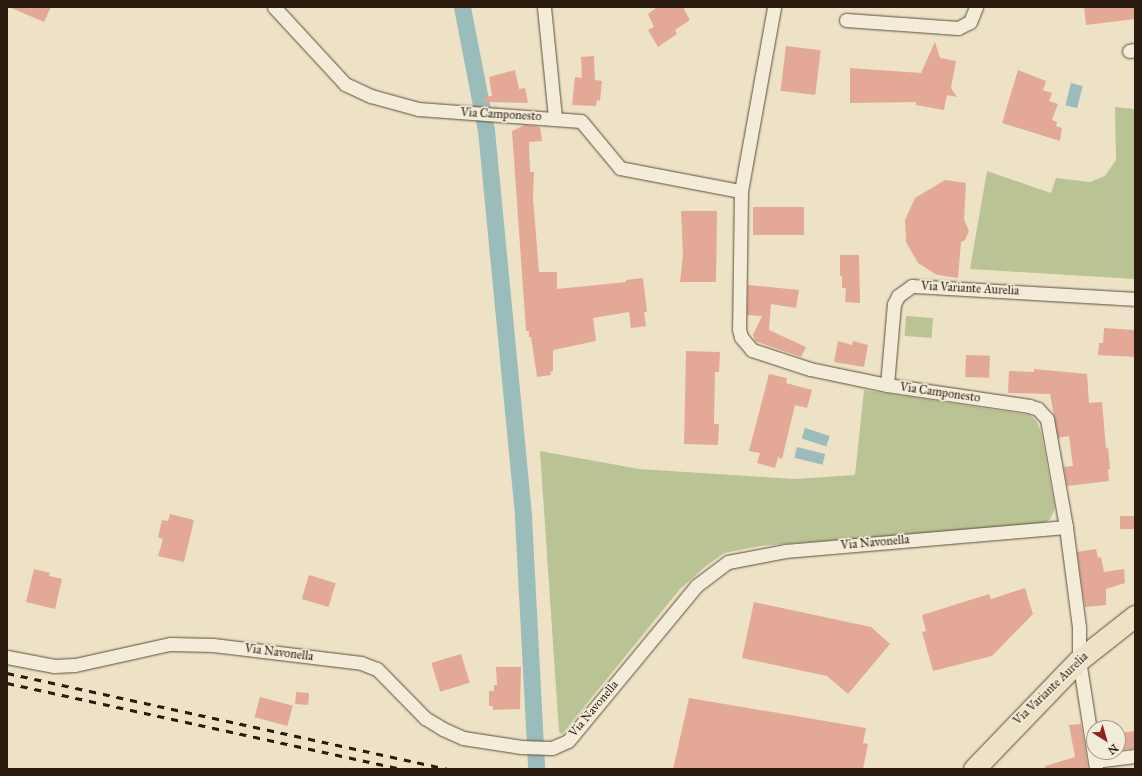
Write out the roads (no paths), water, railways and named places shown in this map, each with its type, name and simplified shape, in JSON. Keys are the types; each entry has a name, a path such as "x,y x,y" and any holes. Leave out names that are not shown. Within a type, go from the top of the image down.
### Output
{"main road":[{"name":"Via Variante Aurelia","path":"974,769 1079,660 1135,616"}],"street":[{"name":"Via Camponesto","path":"274,7 346,84 371,96 418,109 581,121 612,161 623,170 741,191"},
{"path":"544,7 555,118"},
{"name":"Via Camponesto","path":"774,7 741,191 739,329 747,346 810,369 887,385 1029,406 1038,409 1046,419 1066,527 1079,627 1079,660 1096,765"},
{"path":"846,20 958,28 970,22 976,7"},
{"name":"Via Variante Aurelia","path":"887,385 894,304 898,296 912,286 1135,298"},
{"name":"Via Navonella","path":"7,657 54,666 75,665 177,644 213,645 361,663 377,669 425,718 442,729 463,738 521,747 552,748 568,741 696,586 728,562 785,551 1066,527"},
{"path":"1096,765 1135,756"}],"water":[{"path":"1071,83 1083,86 1077,108 1065,105"},
{"path":"805,428 830,436 826,446 802,438"},
{"path":"797,447 825,454 822,465 794,458"}],"waterway":[{"path":"462,7 486,130 523,517 536,769"}],"railway":[{"path":"7,673 449,769"},
{"path":"7,683 402,769"}]}
